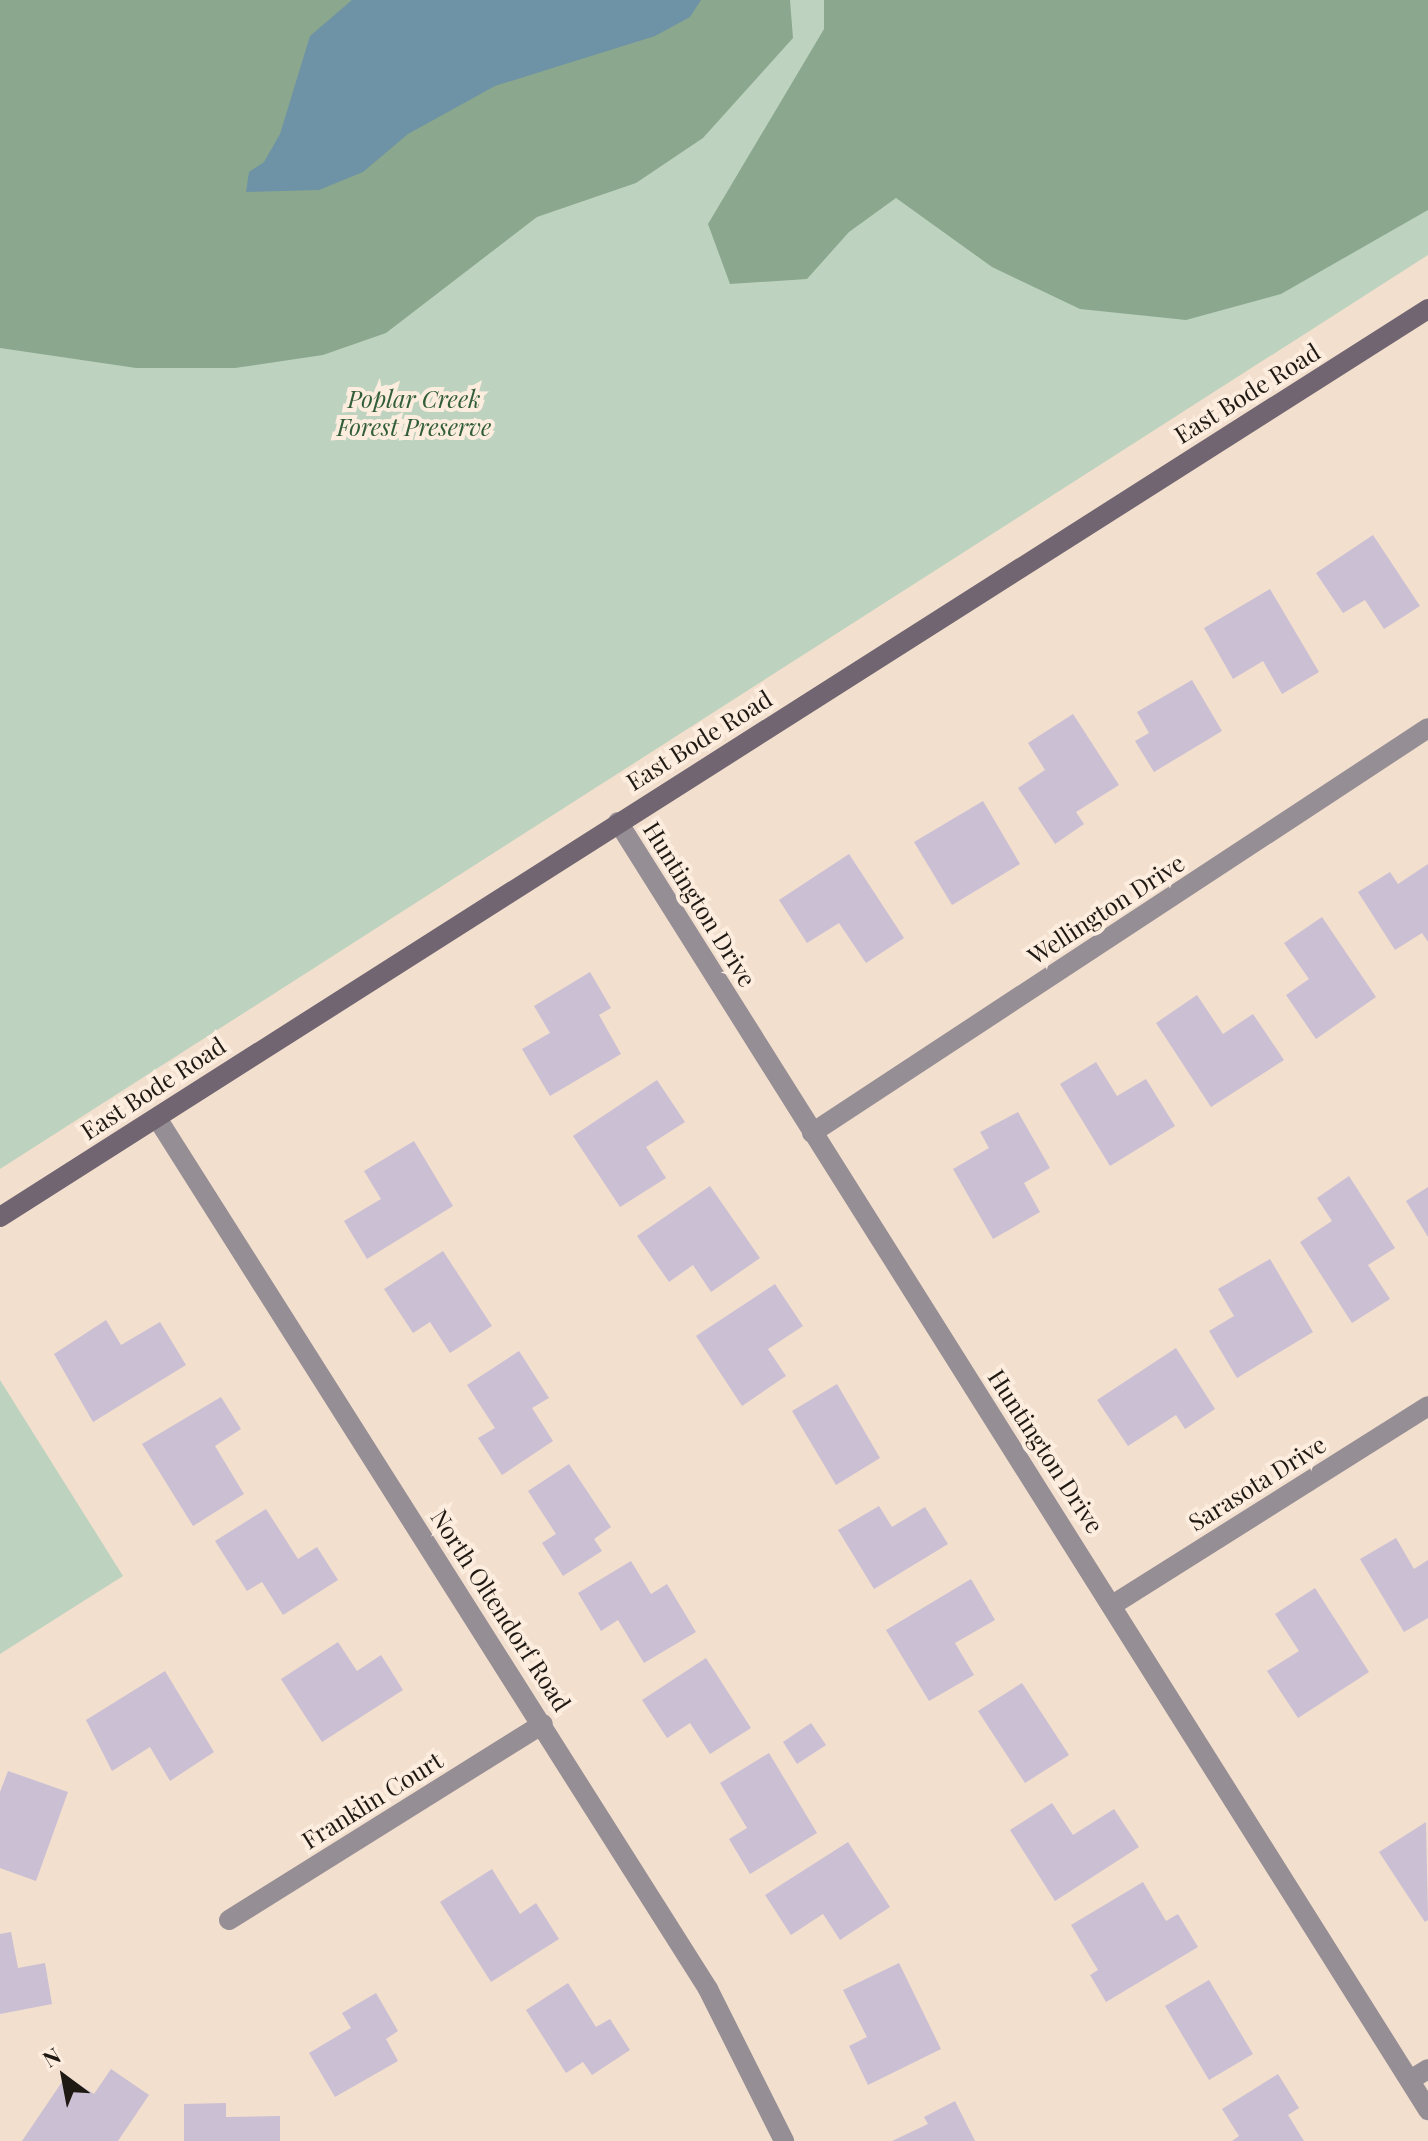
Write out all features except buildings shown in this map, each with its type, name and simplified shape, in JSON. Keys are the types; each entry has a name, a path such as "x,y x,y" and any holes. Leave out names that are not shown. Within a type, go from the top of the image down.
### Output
{"street":[{"name":"East Bode Road","path":"0,1217 1428,309"},
{"name":"Wellington Drive","path":"812,1133 1428,728"},
{"name":"Huntington Drive","path":"618,822 812,1133 1114,1604 1428,2110"},
{"name":"North Oltendorf Road","path":"157,1118 708,1989 784,2141"},
{"name":"Sarasota Drive","path":"1114,1604 1428,1406"},
{"name":"Franklin Court","path":"229,1920 543,1724"},
{"path":"1410,2080 1428,2069"}],"green space":[{"name":"Poplar Creek Forest Preserve","path":"0,0 1428,0 1428,255 0,1169"},
{"path":"0,0 790,0 793,38 703,138 636,183 537,217 386,333 323,355 235,368 136,368 0,348"},
{"path":"824,0 1428,0 1428,210 1281,294 1186,320 1080,309 992,267 896,198 849,232 807,279 730,284 708,224 824,29"},
{"path":"0,1380 123,1576 0,1654"}],"water":[{"path":"352,0 701,0 690,17 655,36 495,86 408,134 363,172 319,190 246,192 249,172 264,162 280,134 310,36"}]}
